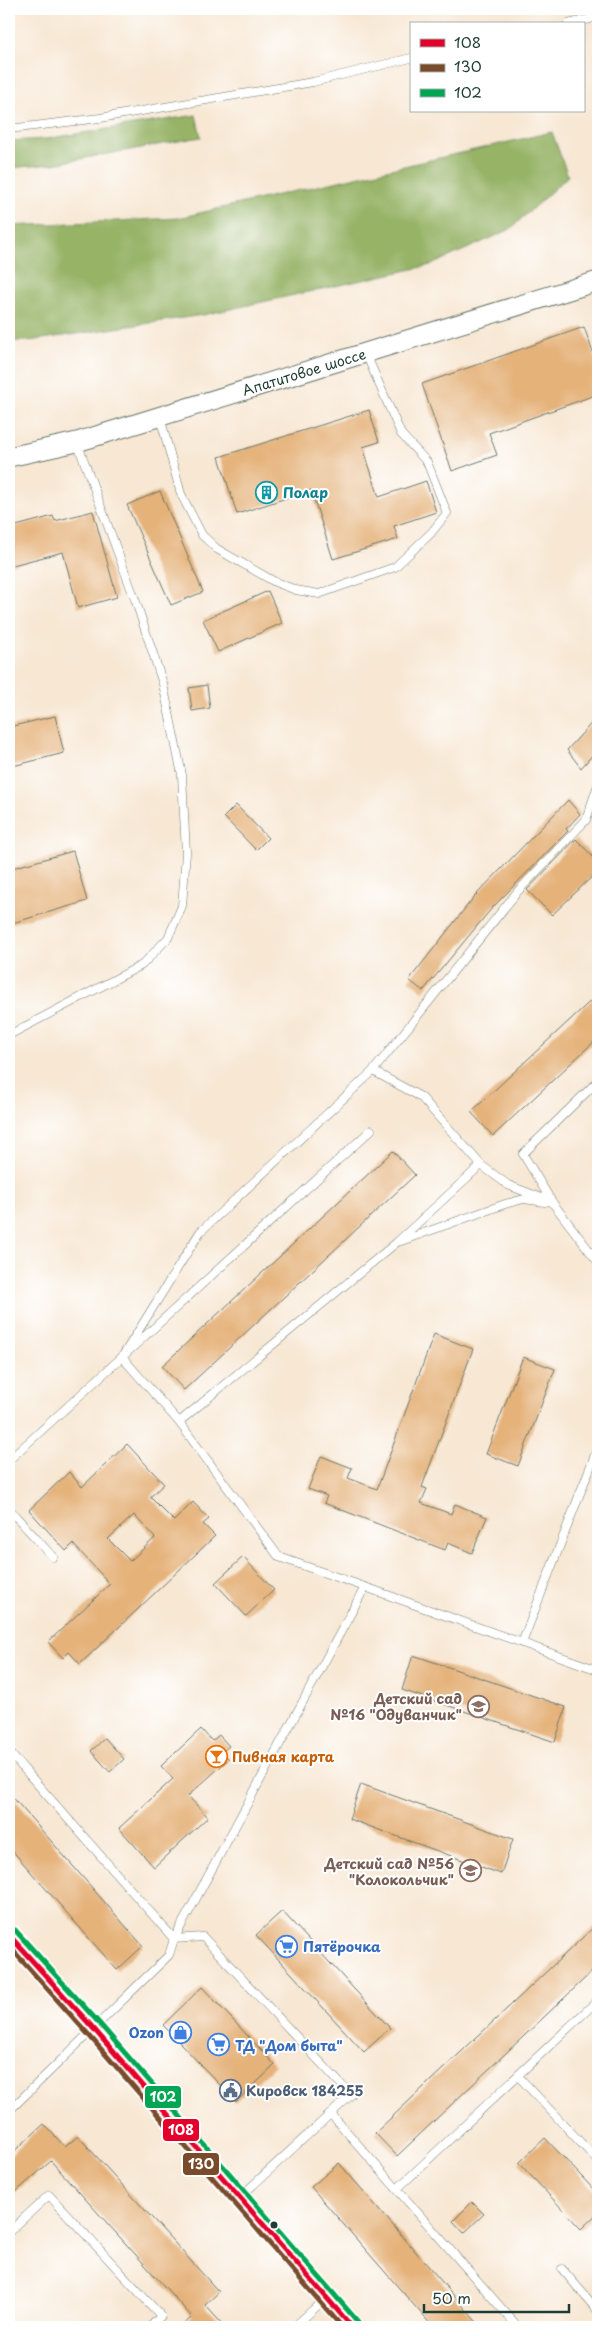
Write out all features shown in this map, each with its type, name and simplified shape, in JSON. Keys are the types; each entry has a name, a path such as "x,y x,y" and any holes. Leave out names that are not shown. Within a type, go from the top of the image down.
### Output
{"street":[{"name":"Апатитовое шоссе","path":"9,457 77,442 598,281"},
{"path":"9,1935 93,2028 352,2327"}],"lane":[{"path":"577,22 598,17"},
{"path":"9,129 100,118 313,82 410,58"},
{"path":"160,417 181,494 202,535 217,549 275,582 296,590 318,594 395,568 431,533 447,513 427,462 401,434 366,354"},
{"path":"9,1035 142,965 168,938 182,906 186,853 182,775 163,684 136,602 77,442"},
{"path":"122,1357 200,1232 373,1071 518,891 586,820 598,785"},
{"path":"373,1071 421,1097 480,1166 508,1185 552,1202"},
{"path":"598,1081 523,1154 552,1202 598,1262"},
{"path":"9,1460 371,1130"},
{"path":"179,1422 396,1243 480,1166"},
{"path":"396,1243 504,1204 524,1200 552,1202"},
{"path":"122,1357 179,1422 279,1557 598,1670"},
{"path":"522,1643 598,1447"},
{"path":"9,1508 53,1557"},
{"path":"9,2111 169,1955 174,1939 365,1588"},
{"path":"9,1752 174,1939"},
{"path":"174,1939 203,1936 351,2095 239,2198"},
{"path":"397,2189 598,2000"},
{"path":"518,2076 598,2161"},
{"path":"331,2114 518,2327"},
{"path":"9,2232 49,2195 161,2316 150,2327"},
{"path":"562,2269 598,2311"},
{"path":"294,2327 326,2298"}],"green space":[{"path":"196,115 201,137 53,164 9,168 9,141 45,139"},
{"path":"552,132 568,176 509,230 431,265 203,315 29,341 9,341 9,226 178,218"}],"building":[{"path":"584,327 598,367 598,394 489,433 497,455 452,471 422,384"},
{"name":"Полар","path":"369,410 379,442 363,447 379,497 426,481 436,512 394,526 398,539 333,559 311,490 237,514 219,457"},
{"path":"160,491 203,592 171,605 127,505"},
{"path":"93,511 117,597 78,608 63,552 9,566 9,528 53,516 55,521"},
{"path":"268,591 282,623 218,652 203,620"},
{"path":"207,685 210,708 192,711 189,688"},
{"path":"55,716 64,753 9,767 9,727"},
{"path":"598,716 598,749 581,768 567,750"},
{"path":"568,800 580,814 566,829 568,831 492,908 423,991 409,980 474,897"},
{"path":"236,805 268,838 256,850 224,817"},
{"path":"576,839 598,862 598,871 552,915 527,890"},
{"path":"73,851 87,901 9,924 9,869"},
{"path":"598,994 598,1038 493,1136 471,1112"},
{"path":"393,1151 415,1175 184,1390 162,1366"},
{"path":"434,1334 473,1349 422,1487 427,1489 421,1503 451,1514 455,1504 487,1517 472,1553 448,1543 445,1550 324,1503 327,1496 308,1489 321,1456 352,1468 348,1478 377,1489"},
{"path":"523,1357 555,1369 518,1466 486,1454"},
{"path":"127,1444 164,1484 150,1497 174,1521 193,1502 209,1519 203,1524 215,1536 80,1664 69,1652 63,1658 48,1642 110,1584 73,1544 66,1551 29,1510 69,1472 82,1487","holes":["134,1515 155,1538 130,1561 108,1539"]},
{"path":"243,1557 274,1590 246,1616 215,1583"},
{"path":"413,1655 566,1707 555,1742 402,1690"},
{"path":"201,1729 212,1741 219,1735 229,1746 222,1752 229,1759 188,1796 208,1817 154,1867 119,1828 173,1779 161,1766"},
{"path":"105,1738 124,1759 110,1772 91,1751"},
{"path":"361,1784 513,1839 501,1874 349,1819"},
{"path":"9,1793 143,1946 117,1970 9,1847"},
{"path":"282,1911 390,2028 364,2052 256,1935"},
{"path":"598,1923 598,1966 397,2156 375,2133"},
{"name":"ТД \"Дом быта\"","path":"202,1987 275,2065 236,2102 163,2025"},
{"path":"44,2124 65,2147 78,2136 219,2292 205,2305 225,2327 181,2327 192,2317 51,2161 9,2198 9,2156"},
{"path":"545,2138 598,2194 598,2213 581,2229 519,2163"},
{"path":"339,2163 481,2327 433,2327 311,2187"},
{"path":"472,2202 484,2214 464,2233 453,2221"}],"transit line":[{"name":"102","path":"15,1930 99,2023 358,2322"},
{"name":"108","path":"9,1935 93,2028 352,2327"},
{"name":"130","path":"9,1946 342,2327"}],"place":[{"name":"Полар","path":"267,492"},
{"name":"Детский сад №16 \"Одуванчик\"","path":"478,1706"},
{"name":"Пивная карта","path":"216,1756"},
{"name":"Детский сад №56 \"Колокольчик\"","path":"470,1871"},
{"name":"Пятёрочка","path":"287,1946"},
{"name":"Ozon","path":"180,2032"},
{"name":"ТД \"Дом быта\"","path":"219,2045"},
{"name":"Кировск 184255","path":"230,2090"}]}
